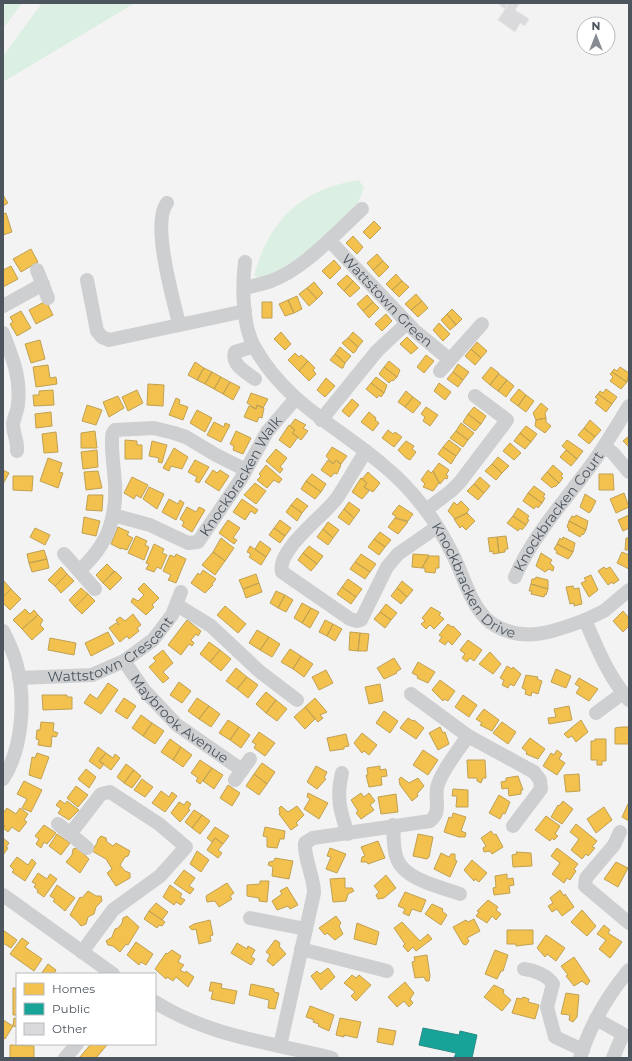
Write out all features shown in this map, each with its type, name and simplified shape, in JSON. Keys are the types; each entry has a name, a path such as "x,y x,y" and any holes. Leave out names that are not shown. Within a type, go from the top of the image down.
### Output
{"street":[{"path":"167,203 161,215 164,259 179,324"},
{"path":"244,288 271,281 286,274 329,240 362,208"},
{"name":"Wattstown Green","path":"329,240 407,323 448,359"},
{"name":"Knockbracken Drive","path":"245,262 245,311 254,347 278,379 296,398 321,420 366,451 394,475 426,510 453,554 474,602 482,615 494,626 511,634 526,636 547,632 585,620"},
{"path":"37,270 48,298"},
{"path":"87,280 97,331 102,338 109,340 245,311"},
{"path":"3,306 42,284"},
{"path":"321,420 377,351 407,323"},
{"path":"440,370 448,359 482,324"},
{"path":"3,333 18,376 18,404 13,424 14,432 18,441 17,451"},
{"path":"254,347 235,352 234,357 235,362 240,368 255,379"},
{"path":"426,510 460,482 507,420 475,396"},
{"name":"Knockbracken Walk","path":"113,515 150,525 188,543 198,542 246,470 267,432 296,398"},
{"name":"Knockbracken Court","path":"515,577 526,554 564,500 605,447 629,406"},
{"path":"79,571 100,550 113,515 116,481 112,437 115,430 154,428 174,433 186,437 216,455 246,470"},
{"name":"Knockbracken Court","path":"605,447 613,453 629,472"},
{"path":"366,451 331,506 299,536 282,562 282,572 350,619 356,621 363,617 387,567 398,554 437,527"},
{"path":"64,554 95,589"},
{"path":"596,713 626,697 605,663 585,620 610,607 629,590"},
{"name":"Wattstown Crescent","path":"19,678 92,675 124,661 153,640 179,599 211,626 259,671 297,700"},
{"path":"3,631 13,650 21,696 18,740 15,756 4,773"},
{"name":"Maybrook Avenue","path":"124,661 144,690 177,725 243,769"},
{"path":"411,694 468,736 534,772 540,780 541,789 514,826"},
{"path":"280,1046 314,888 305,851 305,843 313,838 348,834 393,825 430,821 436,816 438,808 436,793 438,783 468,736"},
{"path":"342,773 340,782 339,807 348,834"},
{"path":"70,834 101,794 110,792 159,824 186,847 160,876 113,910 82,952"},
{"path":"58,824 87,848"},
{"path":"393,825 396,859 404,871 411,876 460,894"},
{"path":"620,832 614,845 586,878 585,886 629,924"},
{"path":"3,895 112,973"},
{"path":"250,918 306,929"},
{"path":"301,949 387,971"},
{"path":"524,968 550,979 553,984 546,1007 555,1037 582,1054 596,1019 617,984 629,970"},
{"path":"156,1003 169,1012 205,1027 332,1058"},
{"path":"596,1019 626,1030 613,1058"},
{"path":"65,1058 77,1045"}],"green space":[{"path":"3,3 22,3 5,26 3,24"},
{"path":"42,3 135,3 3,82 3,56"},
{"path":"359,180 364,188 358,203 306,252 276,272 260,277 254,276 260,256 269,239 279,223 290,210 320,191 338,184"}],"building: Homes":[{"path":"3,195 8,203 3,206"},
{"path":"6,213 12,232 3,235 3,214"},
{"path":"374,221 381,228 370,239 363,232"},
{"path":"353,236 363,247 357,254 346,243"},
{"path":"31,249 38,262 21,272 13,259"},
{"path":"377,254 383,261 373,270 367,263"},
{"path":"334,260 341,268 330,279 322,271"},
{"path":"383,261 389,267 379,277 373,270"},
{"path":"11,266 18,279 3,287 3,270"},
{"path":"396,274 402,281 392,290 386,284"},
{"path":"347,275 353,281 344,291 337,284"},
{"path":"353,281 360,288 350,297 344,291"},
{"path":"402,281 409,287 399,297 392,290"},
{"path":"314,282 323,293 317,299 307,288"},
{"path":"307,288 317,299 309,306 299,294"},
{"path":"416,294 422,301 411,310 405,304"},
{"path":"367,295 373,302 363,311 357,304"},
{"path":"297,296 302,309 294,313 288,300"},
{"path":"288,300 294,313 285,316 279,304"},
{"path":"46,301 53,315 36,324 29,310"},
{"path":"422,301 428,308 418,317 411,310"},
{"path":"262,302 272,302 272,318 262,318"},
{"path":"373,302 379,308 369,318 363,311"},
{"path":"452,309 462,319 456,325 447,314"},
{"path":"21,311 31,328 17,336 10,324 13,322 10,317"},
{"path":"386,314 392,321 382,331 375,324"},
{"path":"447,314 456,325 450,330 441,320"},
{"path":"439,323 450,334 443,341 433,330"},
{"path":"281,332 291,344 285,350 274,339"},
{"path":"353,332 363,341 358,347 348,338"},
{"path":"407,337 418,348 411,354 400,344"},
{"path":"348,338 358,347 353,353 342,343"},
{"path":"40,340 45,359 31,363 25,344"},
{"path":"477,342 487,351 481,358 471,349"},
{"path":"340,347 351,356 345,363 335,354"},
{"path":"471,349 481,358 475,365 465,356"},
{"path":"295,353 299,357 301,355 308,361 299,371 288,360"},
{"path":"335,354 345,363 343,368 330,360"},
{"path":"426,355 434,361 424,373 417,367"},
{"path":"308,361 315,368 313,370 316,374 309,381 299,371"},
{"path":"389,361 400,370 397,377 384,367"},
{"path":"195,362 204,368 197,380 188,375"},
{"path":"458,364 469,372 463,380 453,372"},
{"path":"48,365 50,378 56,377 57,384 36,387 33,367"},
{"path":"384,367 397,377 389,383 379,374"},
{"path":"491,367 499,373 490,385 482,378"},
{"path":"620,367 629,373 627,382 612,372 614,369 617,371"},
{"path":"204,368 212,372 205,384 197,380"},
{"path":"212,372 221,377 214,389 205,384"},
{"path":"453,372 463,380 458,387 447,379"},
{"path":"612,372 627,382 621,389 610,381 613,377 610,374"},
{"path":"499,374 507,380 498,391 490,385"},
{"path":"221,377 230,382 223,394 214,389"},
{"path":"376,377 387,385 384,393 371,383"},
{"path":"326,378 335,386 325,397 317,390"},
{"path":"507,380 514,386 506,397 498,391"},
{"path":"230,382 240,387 233,400 223,394"},
{"path":"371,383 384,393 381,397 379,395 377,398 366,389"},
{"path":"439,383 451,392 445,400 434,391"},
{"path":"148,384 164,385 163,406 147,405"},
{"path":"519,389 526,395 518,406 510,400"},
{"path":"606,389 617,397 612,404 598,394 600,391 603,393"},
{"path":"53,390 54,405 34,406 33,395 39,395 39,391"},
{"path":"137,390 143,403 128,411 122,397"},
{"path":"406,391 413,397 405,407 398,402"},
{"path":"251,393 268,399 263,408 257,405 256,409 247,403"},
{"path":"598,394 612,404 606,412 595,403 598,399 595,397"},
{"path":"526,395 534,401 526,412 518,406"},
{"path":"118,396 124,408 109,417 103,402"},
{"path":"413,397 421,403 413,413 405,407"},
{"path":"176,398 180,400 179,404 188,407 183,420 169,415"},
{"path":"352,399 359,405 349,417 342,411"},
{"path":"541,403 548,409 545,413 546,418 536,420 533,413"},
{"path":"87,405 102,410 96,425 82,421"},
{"path":"257,405 264,408 262,418 259,417 257,422 244,417 249,406 256,409"},
{"path":"426,407 438,415 430,426 423,421 425,417 421,414"},
{"path":"474,407 486,416 481,424 468,414"},
{"path":"197,410 212,418 205,432 190,423"},
{"path":"51,412 52,426 36,428 35,414"},
{"path":"369,412 379,423 373,431 361,422"},
{"path":"468,414 481,424 475,431 463,422"},
{"path":"546,418 546,422 551,426 545,433 535,426 536,420"},
{"path":"295,419 306,425 303,428 308,431 301,440 292,433 295,430 290,426"},
{"path":"590,420 601,430 595,437 584,428"},
{"path":"214,422 224,427 225,423 230,425 221,442 207,435"},
{"path":"461,423 474,433 468,440 456,431"},
{"path":"289,425 295,430 292,433 298,437 290,448 279,440"},
{"path":"526,426 537,434 531,442 520,433"},
{"path":"584,428 595,437 589,444 578,435"},
{"path":"388,430 393,434 395,432 402,437 394,447 382,438"},
{"path":"95,431 97,448 81,448 81,433"},
{"path":"236,431 251,438 243,454 233,450 234,446 230,444"},
{"path":"456,431 468,440 463,447 450,438"},
{"path":"56,432 58,452 44,453 42,434"},
{"path":"520,433 531,442 525,449 514,441"},
{"path":"629,436 629,447 623,441"},
{"path":"125,440 137,441 137,445 142,445 142,459 125,459"},
{"path":"449,440 461,449 456,456 443,447"},
{"path":"567,440 583,451 577,459 562,446"},
{"path":"152,441 167,445 162,463 158,462 159,458 149,456"},
{"path":"406,441 414,446 412,449 416,452 410,460 398,450"},
{"path":"510,443 521,453 514,460 503,451"},
{"path":"332,447 347,456 341,464 336,460 333,464 326,456"},
{"path":"443,447 456,456 451,464 438,454"},
{"path":"174,448 188,457 182,469 171,466 169,471 163,468"},
{"path":"276,449 287,458 280,467 283,469 280,473 266,461"},
{"path":"97,450 98,467 83,469 81,452"},
{"path":"566,450 577,459 571,466 560,457"},
{"path":"498,457 509,466 502,473 492,464"},
{"path":"48,458 62,463 59,472 63,473 58,488 40,481"},
{"path":"195,460 209,467 199,483 195,481 197,477 188,472"},
{"path":"328,460 333,464 336,460 341,465 337,474 334,473 331,477 321,470"},
{"path":"439,463 449,470 446,475 448,476 447,479 445,478 440,484 433,471"},
{"path":"492,464 502,473 496,480 485,471"},
{"path":"266,465 282,479 279,483 274,480 267,488 257,480 261,476 259,474"},
{"path":"553,465 563,474 561,476 563,478 559,483 547,472"},
{"path":"3,470 9,473 3,484"},
{"path":"213,470 217,473 220,470 229,476 219,491 205,482"},
{"path":"428,470 431,473 433,471 439,483 433,491 423,487 425,484 421,480"},
{"path":"98,471 102,488 86,490 84,472"},
{"path":"368,472 380,483 373,492 364,487 367,483 362,479"},
{"path":"547,472 559,483 555,487 554,486 552,488 541,479"},
{"path":"312,474 326,484 321,492 306,481"},
{"path":"599,474 613,474 614,490 599,490"},
{"path":"13,476 33,476 32,491 13,490"},
{"path":"132,477 148,485 141,498 136,495 134,499 124,493"},
{"path":"480,477 490,486 484,493 474,484"},
{"path":"361,478 367,483 364,487 369,491 362,499 352,492"},
{"path":"306,481 321,492 315,499 301,489"},
{"path":"255,483 266,491 256,504 244,495"},
{"path":"474,484 484,493 478,500 467,491"},
{"path":"534,486 545,494 543,497 545,498 542,503 528,493"},
{"path":"149,487 164,494 157,509 143,499"},
{"path":"528,493 542,503 538,508 536,506 534,509 523,501"},
{"path":"624,493 629,507 616,513 610,499"},
{"path":"585,494 596,501 589,513 580,507"},
{"path":"88,495 103,495 102,511 86,510"},
{"path":"297,498 308,506 302,513 291,505"},
{"path":"169,499 178,504 180,500 184,503 176,520 162,512"},
{"path":"242,499 258,510 255,514 251,511 245,520 233,512"},
{"path":"461,501 469,509 467,513 455,519 448,511 454,502 457,505"},
{"path":"349,502 360,510 354,518 344,509"},
{"path":"291,505 302,513 297,521 286,512"},
{"path":"399,505 413,514 408,521 395,518 396,516 392,514"},
{"path":"187,507 196,512 199,507 205,510 192,532 182,526 184,522 180,519"},
{"path":"518,508 529,516 527,519 529,520 526,525 513,516"},
{"path":"344,509 354,518 349,525 338,517"},
{"path":"467,513 475,521 466,530 462,526 460,528 454,519"},
{"path":"576,515 588,521 586,530 569,521 572,516 575,517"},
{"path":"629,515 629,528 623,531 618,520"},
{"path":"513,516 526,525 522,530 520,528 518,531 507,523"},
{"path":"84,517 100,521 96,536 82,533"},
{"path":"395,518 408,522 398,534 388,527"},
{"path":"228,520 240,528 233,538 237,540 234,544 219,533"},
{"path":"280,520 291,528 285,536 274,528"},
{"path":"569,521 586,530 583,535 582,534 580,537 568,530 569,528 567,527"},
{"path":"328,522 339,530 333,538 323,529"},
{"path":"118,527 129,532 127,535 133,538 127,550 111,544"},
{"path":"35,528 50,535 45,545 30,537"},
{"path":"274,528 285,536 280,543 269,535"},
{"path":"323,529 333,538 328,545 317,537"},
{"path":"380,532 391,540 385,547 374,539"},
{"path":"136,536 147,541 145,545 149,547 144,560 128,553"},
{"path":"506,536 508,549 505,549 505,552 499,553 497,537"},
{"path":"497,537 499,553 493,554 493,551 490,552 488,538"},
{"path":"563,537 575,543 573,552 557,544 560,538 562,540"},
{"path":"221,538 234,548 225,561 213,552"},
{"path":"626,538 629,538 629,550 625,550"},
{"path":"374,539 385,547 379,555 368,547"},
{"path":"260,541 271,549 266,557 255,549"},
{"path":"154,544 164,549 162,553 167,555 161,569 157,567 154,572 146,569 149,564 146,563"},
{"path":"557,544 573,552 568,559 556,553 557,551 554,549"},
{"path":"250,546 266,557 261,565 249,557 251,554 247,552"},
{"path":"309,546 323,556 317,564 303,553"},
{"path":"44,550 47,559 29,563 27,554"},
{"path":"213,552 225,561 215,575 202,565"},
{"path":"622,552 629,555 629,569 617,563"},
{"path":"303,553 317,564 311,571 298,560"},
{"path":"541,553 552,560 550,563 554,567 553,571 549,569 545,572 536,566"},
{"path":"176,554 186,559 176,583 168,580 171,575 163,571 170,555 175,557"},
{"path":"361,554 376,564 370,572 355,562"},
{"path":"413,554 429,555 422,568 412,567"},
{"path":"429,556 439,556 439,568 436,568 435,573 425,572 425,568 422,568"},
{"path":"47,559 49,568 32,572 29,563"},
{"path":"355,562 370,572 365,579 350,569"},
{"path":"107,564 114,571 103,583 96,575"},
{"path":"61,567 67,574 55,586 48,580"},
{"path":"604,567 606,569 610,567 619,580 608,585 598,571"},
{"path":"203,570 216,579 212,584 213,585 205,593 191,583 198,573 200,575"},
{"path":"115,571 122,578 110,590 103,583"},
{"path":"67,574 74,581 61,593 55,586"},
{"path":"256,574 259,583 243,589 239,580"},
{"path":"591,575 598,590 589,597 581,583 586,581 584,578"},
{"path":"536,577 548,580 548,589 531,584 532,579 535,579"},
{"path":"348,579 362,589 356,597 342,587"},
{"path":"3,580 11,589 3,597"},
{"path":"402,581 413,590 407,597 397,588"},
{"path":"144,583 159,598 152,605 154,607 146,615 131,602 133,598 138,601 144,595 138,589"},
{"path":"259,583 262,592 246,598 243,589"},
{"path":"531,584 548,589 546,595 545,594 544,597 531,594 532,591 529,591"},
{"path":"573,586 574,589 579,588 582,604 574,606 574,603 570,604 566,587"},
{"path":"342,587 356,597 351,604 337,594"},
{"path":"81,588 88,594 75,607 69,600"},
{"path":"397,588 407,597 401,604 391,596"},
{"path":"11,589 21,599 10,610 3,603 3,597"},
{"path":"276,591 285,595 278,608 270,603"},
{"path":"88,594 95,601 82,614 75,607"},
{"path":"285,595 293,600 286,612 278,608"},
{"path":"302,603 311,608 302,623 294,618"},
{"path":"386,604 397,613 391,620 380,612"},
{"path":"225,606 246,624 238,633 217,615"},
{"path":"431,607 441,613 439,615 444,619 434,629 430,625 426,629 421,624 425,621 422,618"},
{"path":"311,608 319,612 310,628 302,623"},
{"path":"25,609 30,614 34,610 38,615 22,629 13,620"},
{"path":"623,611 629,618 629,626 623,632 613,621"},
{"path":"380,612 391,620 385,628 374,619"},
{"path":"133,614 141,625 137,628 139,631 129,639 127,636 120,642 109,628 116,623 119,625 116,620 120,617 125,621"},
{"path":"38,615 43,620 40,625 44,629 32,640 22,629"},
{"path":"187,620 201,631 198,636 196,634 191,640 194,643 192,646 189,644 181,655 168,645"},
{"path":"325,620 333,624 327,636 319,632"},
{"path":"333,624 342,629 335,641 327,636"},
{"path":"448,624 452,627 453,626 461,634 452,645 448,641 445,645 439,641 442,637 439,635"},
{"path":"257,630 269,637 260,650 249,643"},
{"path":"108,632 114,644 91,656 85,643"},
{"path":"350,632 360,633 358,651 349,650"},
{"path":"360,633 369,634 367,651 358,651"},
{"path":"269,637 280,644 272,657 260,650"},
{"path":"50,638 76,643 74,655 48,650"},
{"path":"468,640 482,650 474,661 470,658 467,662 462,658 465,654 460,650"},
{"path":"209,642 220,650 210,662 200,654"},
{"path":"290,649 301,656 293,669 281,662"},
{"path":"163,650 173,663 163,672 169,678 163,683 149,667 156,661 153,658"},
{"path":"220,650 231,659 221,671 210,662"},
{"path":"490,652 501,664 493,674 479,664"},
{"path":"301,656 313,664 304,677 293,669"},
{"path":"394,658 401,669 396,672 397,673 384,679 377,668"},
{"path":"418,662 435,672 428,683 417,678 418,676 412,673"},
{"path":"507,666 512,669 513,667 521,674 514,686 510,684 508,688 502,685 504,680 500,678"},
{"path":"236,668 247,677 237,689 226,681"},
{"path":"556,669 571,676 566,688 551,682"},
{"path":"326,670 333,683 319,690 312,677"},
{"path":"526,675 538,677 537,679 542,681 538,694 532,692 531,696 525,694 526,690 522,688"},
{"path":"247,677 258,685 248,698 237,689"},
{"path":"579,678 598,689 589,701 576,693 580,687 575,684"},
{"path":"440,680 455,691 448,701 444,699 443,701 432,690"},
{"path":"179,682 191,691 182,703 170,695"},
{"path":"108,683 118,690 101,714 84,703 90,694 97,699"},
{"path":"380,684 383,701 369,704 365,687"},
{"path":"266,692 276,700 266,713 256,704"},
{"path":"42,695 67,695 67,697 72,697 72,709 43,710"},
{"path":"463,695 477,705 469,717 455,707"},
{"path":"124,698 136,706 127,719 115,711"},
{"path":"197,698 209,706 199,719 188,711"},
{"path":"315,698 327,712 320,715 323,718 318,722 305,707"},
{"path":"276,700 287,709 277,721 266,713"},
{"path":"209,706 220,714 211,727 199,719"},
{"path":"569,706 572,720 549,724 548,718 556,717 554,709"},
{"path":"305,707 315,719 305,729 294,717"},
{"path":"484,709 499,720 492,731 480,725 482,723 476,719"},
{"path":"384,711 398,721 390,733 376,723"},
{"path":"141,715 152,723 143,736 132,728"},
{"path":"408,718 413,721 414,720 424,728 416,739 400,728"},
{"path":"228,720 239,727 230,740 219,733"},
{"path":"581,720 588,732 576,742 572,736 568,738 564,734"},
{"path":"41,722 54,723 53,731 58,733 56,737 52,736 51,747 38,745 39,740 36,739 37,730 40,730"},
{"path":"502,722 516,732 508,744 493,733"},
{"path":"152,723 164,731 155,744 143,736"},
{"path":"239,727 250,735 241,748 230,740"},
{"path":"440,727 443,733 445,732 449,744 438,750 429,733"},
{"path":"629,727 629,744 615,744 615,728"},
{"path":"259,732 275,743 265,756 254,748 256,744 252,742"},
{"path":"362,733 377,745 369,755 364,751 362,753 354,743"},
{"path":"346,734 349,746 344,747 344,749 330,751 327,738"},
{"path":"530,738 545,749 538,759 526,754 527,752 522,748"},
{"path":"170,739 181,747 173,760 161,752"},
{"path":"595,739 606,739 606,761 602,761 602,765 597,765 597,760 591,760 591,741 595,741"},
{"path":"98,747 106,753 99,761 104,764 100,769 89,761"},
{"path":"181,747 192,755 183,767 173,760"},
{"path":"423,750 438,760 428,775 413,765"},
{"path":"557,750 562,754 559,759 565,763 557,775 543,766 551,753 554,755"},
{"path":"37,753 49,757 41,779 29,775 32,757 35,758"},
{"path":"106,753 113,758 115,754 120,758 111,770 99,761"},
{"path":"200,760 212,768 200,784 196,781 198,778 191,773"},
{"path":"467,760 485,760 486,778 483,778 481,783 477,781 477,778 468,778"},
{"path":"262,763 275,772 267,784 254,774"},
{"path":"126,764 134,770 124,783 117,777"},
{"path":"316,766 327,772 324,778 326,779 317,789 307,782"},
{"path":"380,766 380,770 386,769 387,776 381,777 382,785 369,787 366,775 368,775 367,768"},
{"path":"212,768 223,775 214,789 203,781"},
{"path":"86,769 96,777 89,788 78,779"},
{"path":"134,770 141,776 132,788 124,783"},
{"path":"254,774 267,784 259,795 246,786"},
{"path":"579,774 580,791 566,792 564,775"},
{"path":"518,776 523,790 521,790 521,794 509,796 508,788 502,789 501,782 506,781 506,778"},
{"path":"401,777 409,783 418,778 424,786 417,794 418,796 412,801 400,785 399,779"},
{"path":"142,779 153,787 145,797 134,790"},
{"path":"24,781 42,790 31,812 22,808 27,799 17,794"},
{"path":"228,785 240,793 232,806 220,798"},
{"path":"76,786 88,795 78,807 67,798"},
{"path":"453,789 468,790 468,807 456,807 457,796 452,796"},
{"path":"161,791 169,797 172,792 177,796 165,812 152,803"},
{"path":"308,793 328,803 319,819 304,809 310,799 307,797"},
{"path":"361,793 364,797 369,793 375,801 370,805 374,810 361,819 356,813 358,811 351,800"},
{"path":"396,794 398,812 381,814 378,797"},
{"path":"499,795 510,802 505,814 503,813 500,819 489,813"},
{"path":"60,800 65,804 67,801 79,810 69,820 58,813 61,809 56,805"},
{"path":"187,801 191,804 188,809 190,810 180,822 171,813 179,802 184,805"},
{"path":"563,801 573,809 562,824 551,817 558,805 559,806"},
{"path":"628,804 629,805 629,821 622,817"},
{"path":"281,806 288,812 297,806 304,815 296,823 298,825 291,830 279,814 279,808"},
{"path":"604,807 612,820 596,833 587,819"},
{"path":"7,808 16,814 20,808 28,814 24,820 27,822 19,832 12,827 8,832 3,828 5,826 3,825 3,813"},
{"path":"194,810 202,815 192,828 185,822"},
{"path":"453,813 466,817 461,831 466,833 465,837 459,837 444,832 449,817 452,818"},
{"path":"202,815 210,821 200,834 192,828"},
{"path":"546,816 560,826 555,834 558,836 554,840 552,838 550,841 535,830"},
{"path":"576,824 597,841 592,847 595,848 588,856 586,854 582,859 571,850 579,839 570,832"},
{"path":"44,825 56,833 47,844 44,842 41,848 36,844 39,839 35,836"},
{"path":"215,827 229,836 223,844 215,838 212,842 207,838"},
{"path":"265,827 285,831 284,839 280,839 277,848 267,847 267,837 263,836"},
{"path":"491,831 494,835 496,834 503,847 492,854 490,851 484,852 483,848 486,846 481,838"},
{"path":"57,834 70,843 61,855 49,846"},
{"path":"418,834 433,837 429,857 427,859 413,856"},
{"path":"101,836 106,838 107,842 113,846 116,843 130,851 128,856 125,857 120,865 125,871 130,873 130,878 116,886 107,873 112,869 106,859 92,851"},
{"path":"3,838 9,843 6,847 8,848 3,855"},
{"path":"215,838 223,844 218,850 222,853 218,858 207,850"},
{"path":"378,841 385,858 368,864 367,862 361,862 362,857 365,856 361,847"},
{"path":"77,848 89,859 80,873 66,862 72,855 73,849"},
{"path":"330,848 346,854 337,873 326,869 331,857 327,856"},
{"path":"557,848 578,864 574,869 576,871 570,880 567,878 564,883 552,874 560,863 551,856"},
{"path":"197,851 209,860 201,872 190,864"},
{"path":"516,852 531,853 532,866 513,867 512,855 517,854"},
{"path":"441,853 449,857 451,854 455,854 455,860 457,861 450,877 434,869"},
{"path":"17,857 28,865 32,859 36,863 25,881 12,872 14,870 10,866"},
{"path":"275,858 293,861 289,879 272,876 273,867 268,865 269,862 274,861"},
{"path":"472,860 487,873 479,882 475,879 474,881 464,870"},
{"path":"616,862 628,868 618,887 604,879"},
{"path":"184,870 195,878 189,886 194,889 190,894 174,883"},
{"path":"38,873 47,879 50,874 57,879 44,897 37,892 38,890 34,887 36,884 32,882"},
{"path":"507,874 507,879 513,878 514,885 509,886 510,893 494,895 493,888 496,887 495,876"},
{"path":"386,875 396,888 384,898 378,899 376,895 379,892 374,886"},
{"path":"345,878 345,888 352,888 354,891 348,894 346,901 333,902 330,879"},
{"path":"260,881 269,881 267,902 259,901 259,898 247,896 247,885 260,884"},
{"path":"227,883 234,893 230,896 232,899 219,907 215,901 207,902 206,896"},
{"path":"57,885 75,898 65,911 53,901 55,899 50,896"},
{"path":"170,885 182,894 180,897 185,900 181,905 176,902 174,905 163,897"},
{"path":"287,887 298,905 290,909 288,906 277,910 272,901 282,894 280,891"},
{"path":"560,890 564,896 565,894 574,907 562,916 557,909 552,912 548,906 553,903 550,898"},
{"path":"88,891 96,896 101,896 102,901 96,907 94,914 88,917 86,924 81,926 70,915 80,897 82,898"},
{"path":"405,892 426,900 421,912 412,909 409,916 403,913 405,909 398,906"},
{"path":"488,900 498,907 496,910 501,914 496,920 492,916 487,923 476,916 479,912 477,911"},
{"path":"156,903 168,912 162,920 149,911"},
{"path":"432,904 443,909 442,911 447,915 441,925 425,914"},
{"path":"582,910 596,926 587,936 571,922"},
{"path":"149,911 165,922 162,926 159,925 157,928 144,919"},
{"path":"127,916 139,927 128,945 126,944 120,952 113,946 108,945 106,941 112,937 115,929 122,923 123,918"},
{"path":"336,916 341,923 339,926 343,934 335,940 327,933 325,935 319,928"},
{"path":"474,919 480,931 467,938 469,941 466,945 463,944 453,927 466,920 468,922"},
{"path":"210,920 213,935 210,936 211,941 199,944 196,929 192,930 189,927 194,924"},
{"path":"402,922 420,941 428,934 432,939 416,951 413,947 408,952 403,946 405,944 394,928"},
{"path":"357,923 379,932 376,945 354,939"},
{"path":"604,925 610,930 608,933 622,942 610,958 599,949 606,940 597,934"},
{"path":"3,930 17,940 11,948 3,943"},
{"path":"507,930 533,930 533,944 516,946 516,944 507,944"},
{"path":"546,935 565,948 556,961 547,954 545,957 537,948"},
{"path":"22,938 29,943 25,947 42,959 34,971 10,954"},
{"path":"275,940 279,942 279,946 286,954 273,966 267,961 270,955 266,952"},
{"path":"136,942 153,954 146,965 141,962 139,965 127,955"},
{"path":"237,943 247,949 248,946 255,950 251,957 255,959 251,965 231,953"},
{"path":"172,950 181,956 178,962 184,965 180,970 185,973 186,971 194,977 188,987 176,977 173,981 167,977 166,979 155,969 166,953 167,954"},
{"path":"495,950 508,955 503,971 501,971 497,979 485,974"},
{"path":"427,955 430,976 429,981 426,981 424,977 415,978 412,962 415,961 414,957"},
{"path":"574,957 590,981 587,985 582,981 574,986 566,976 568,975 561,966"},
{"path":"48,964 56,970 54,973 42,973"},
{"path":"328,968 335,977 321,990 311,976 317,971 320,974"},
{"path":"352,975 356,978 359,975 371,985 356,1001 351,996 355,992 344,983"},
{"path":"211,982 222,984 221,988 237,991 234,1004 211,999 213,991 209,991"},
{"path":"405,982 414,993 410,999 413,1003 409,1007 404,1001 397,1007 388,997"},
{"path":"251,984 274,989 274,992 279,993 275,1009 268,1008 269,1000 249,995"},
{"path":"494,985 504,990 503,993 511,1000 502,1011 484,997"},
{"path":"13,988 16,988 16,1015 13,1015"},
{"path":"566,993 579,995 577,1017 573,1022 569,1020 570,1015 561,1014"},
{"path":"523,997 529,999 528,1002 539,1005 535,1019 512,1013 517,998 522,999"},
{"path":"310,1006 334,1015 329,1031 318,1026 319,1024 313,1022 314,1020 306,1017"},
{"path":"14,1018 16,1019 16,1027 13,1026"},
{"path":"340,1018 361,1022 357,1038 336,1035"},
{"path":"3,1020 13,1026 5,1039 3,1037"},
{"path":"379,1028 396,1031 393,1045 377,1042"},
{"path":"10,1045 34,1046 34,1058 10,1058"},
{"path":"90,1045 107,1045 96,1058 79,1058"}],"building: Public":[{"path":"423,1028 459,1035 460,1031 477,1035 472,1058 454,1058 456,1053 419,1045"}],"building: Other":[{"path":"497,3 509,3 505,9"},
{"path":"509,3 520,3 515,10 529,19 525,26 520,23 515,32 498,20"}]}
